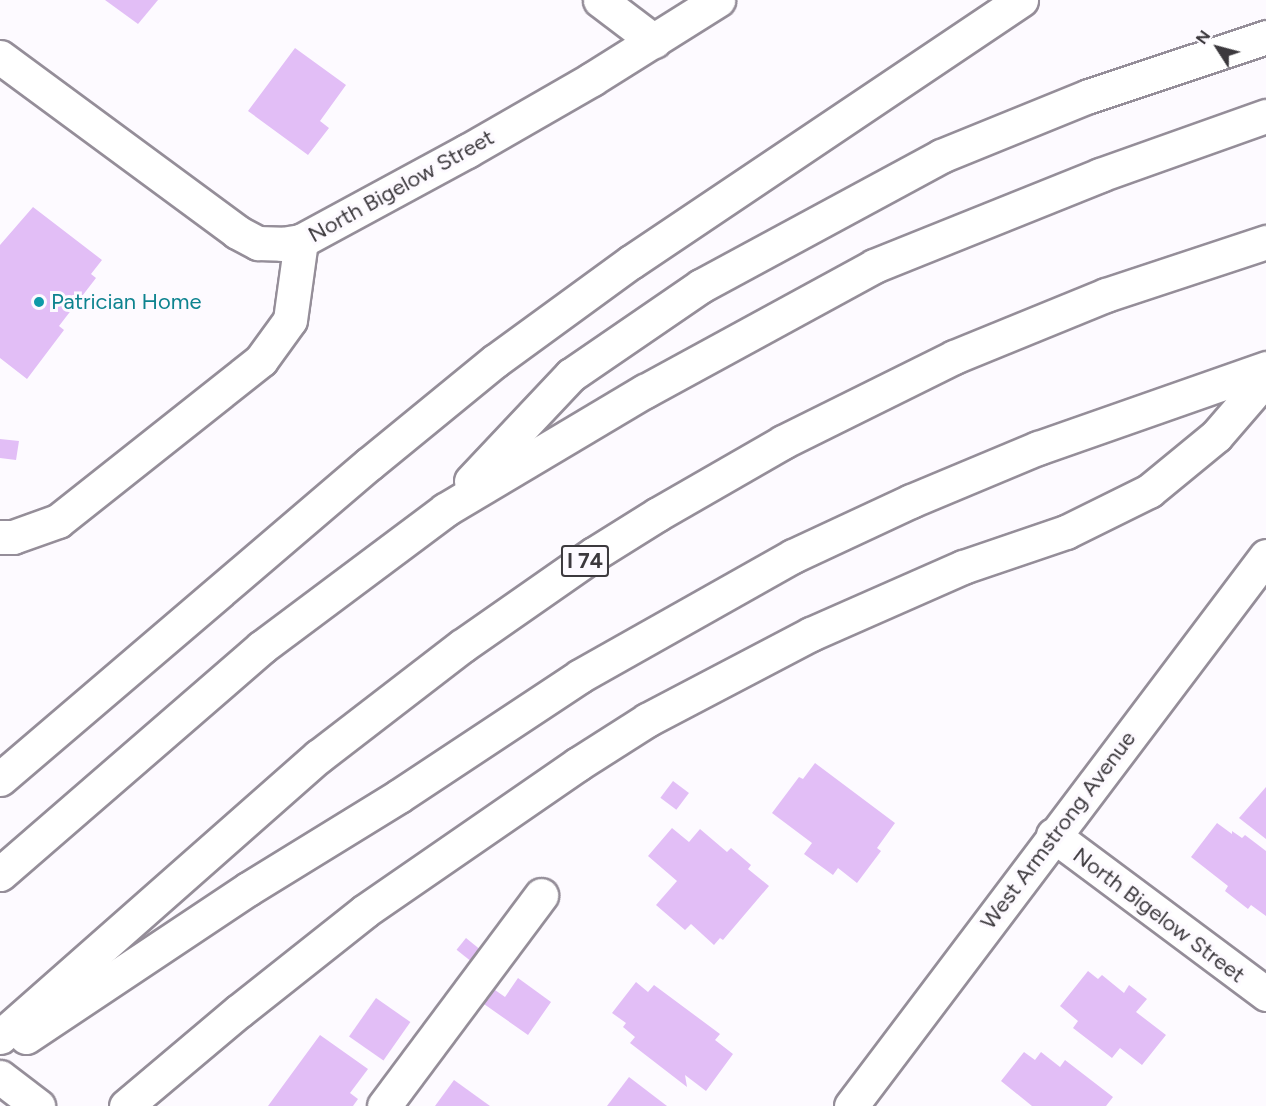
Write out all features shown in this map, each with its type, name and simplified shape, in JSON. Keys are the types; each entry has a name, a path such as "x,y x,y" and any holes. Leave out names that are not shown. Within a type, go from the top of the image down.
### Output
{"main road":[{"path":"600,0 654,41"},
{"name":"North Bigelow Street","path":"0,57 237,232 258,243 282,244 300,241 478,145 654,41 718,0"},
{"path":"0,779 369,464 495,361 631,262 1022,0"},
{"path":"445,510 571,375 700,286 941,156 1089,96 1266,37"},
{"path":"0,874 262,647 445,510 645,391 874,266 1100,175 1266,116"},
{"path":"0,537 13,537 58,521 261,360 290,320 300,241"},
{"name":"I 74","path":"0,1037 319,756 462,646 594,554 783,442 954,357 1106,295 1266,242"},
{"path":"0,1055 248,889 399,796 524,711 722,595 794,556 911,501 1038,448 1266,368"},
{"path":"126,1106 239,1011 365,911 505,813 647,720 801,639 881,602 963,567 1066,532 1149,491 1216,436 1266,378"},
{"name":"West Armstrong Avenue","path":"851,1106 1053,835 1266,556"},
{"name":"North Bigelow Street","path":"1053,835 1266,994"},
{"path":"384,1106 541,895"},
{"path":"0,1077 38,1106"}],"building":[{"path":"105,0 158,0 138,24"},
{"path":"295,48 346,85 320,121 329,128 308,155 248,111"},
{"name":"Patrician Home","path":"33,207 102,260 91,274 96,278 59,326 64,330 27,379 0,358 0,245"},
{"path":"0,439 19,441 16,460 0,458"},
{"path":"815,763 895,823 877,848 881,851 857,883 838,868 833,875 804,854 812,843 772,813 799,777 803,779"},
{"path":"673,781 689,793 676,810 660,798"},
{"path":"1266,787 1266,839 1239,818"},
{"path":"1217,823 1232,834 1232,831 1242,838 1245,835 1266,851 1266,916 1251,905 1248,909 1225,891 1228,886 1191,857"},
{"path":"672,828 689,842 700,829 727,852 731,848 751,865 748,869 769,886 723,940 720,938 714,945 691,924 685,930 656,905 677,881 648,856"},
{"path":"466,938 482,951 473,963 457,950"},
{"path":"1088,971 1098,979 1102,975 1124,993 1129,985 1147,999 1136,1012 1166,1035 1142,1065 1120,1048 1112,1058 1073,1028 1078,1021 1060,1006"},
{"path":"518,978 551,1002 528,1035 484,1004 495,990 505,997"},
{"path":"636,982 648,992 654,985 720,1034 715,1040 733,1054 706,1091 685,1075 687,1087 630,1043 635,1037 623,1027 626,1023 612,1013"},
{"path":"376,998 410,1022 383,1061 349,1037"},
{"path":"320,1035 368,1069 350,1093 358,1099 353,1106 268,1106"},
{"path":"1024,1052 1035,1060 1041,1052 1060,1067 1065,1060 1113,1097 1106,1106 1032,1106 1001,1081"},
{"path":"629,1077 667,1106 607,1106"},
{"path":"454,1080 490,1106 435,1106"}],"place":[{"name":"Patrician Home","path":"39,302"}]}
